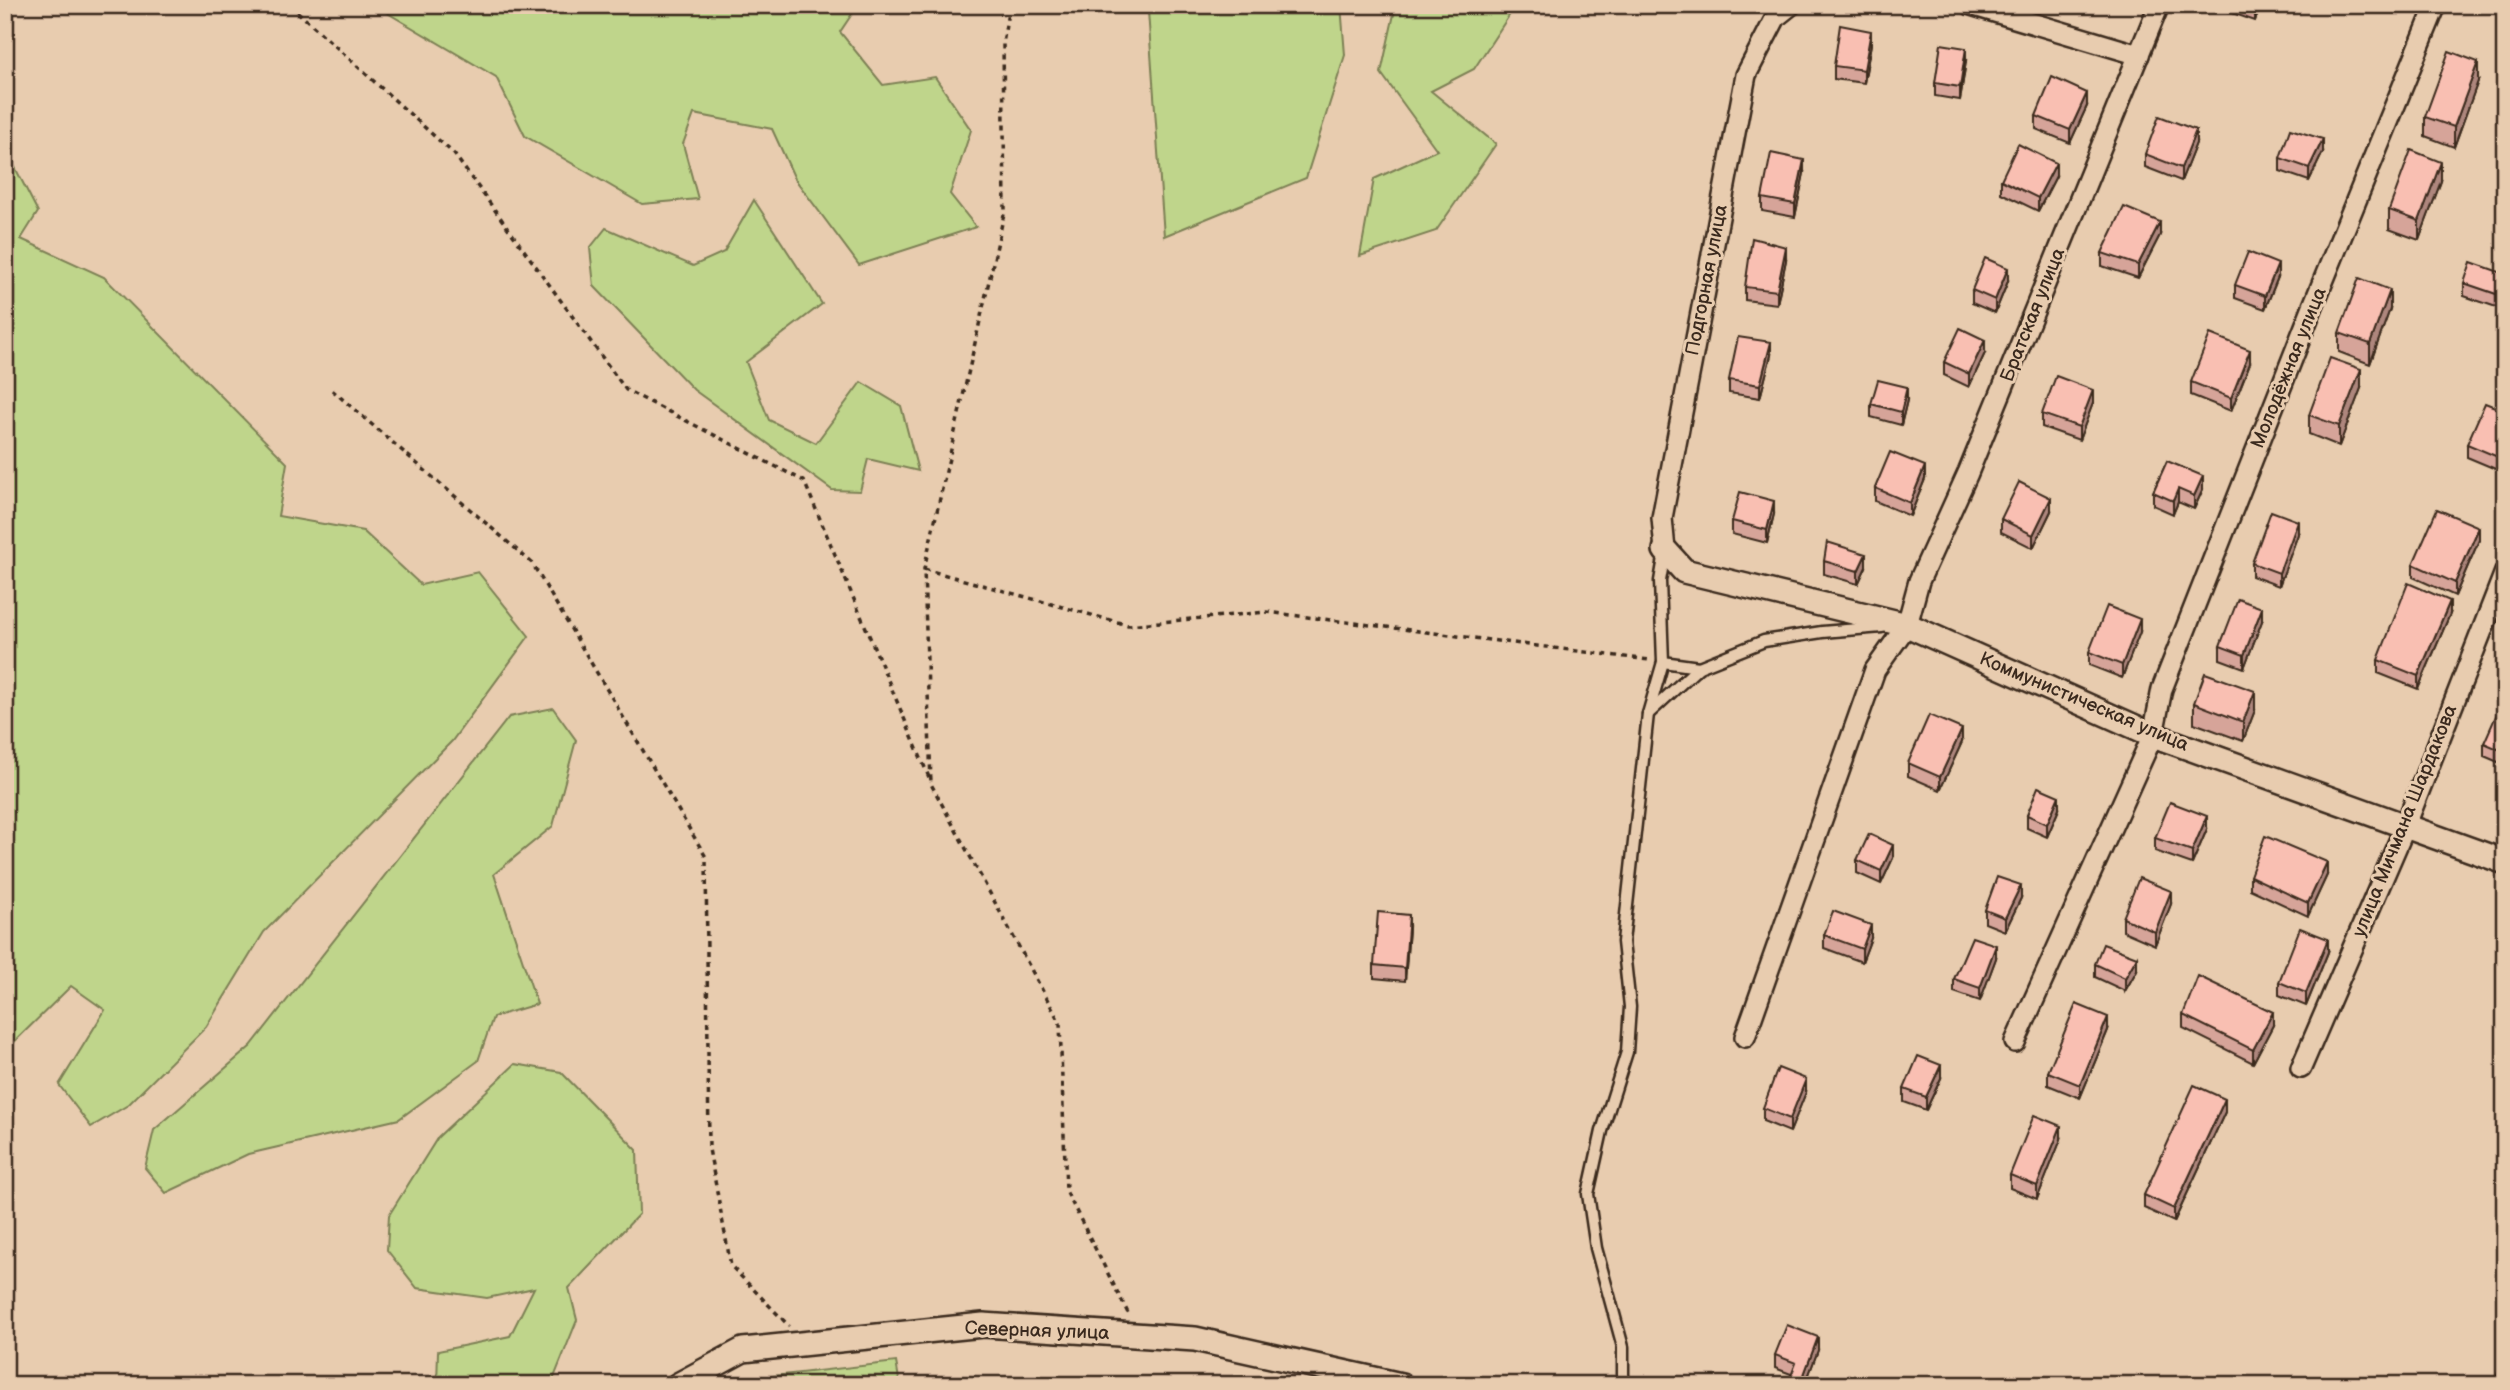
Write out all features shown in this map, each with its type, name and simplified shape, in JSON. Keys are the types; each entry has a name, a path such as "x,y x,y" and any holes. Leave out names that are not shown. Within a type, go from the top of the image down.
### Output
{"street":[{"path":"1971,5 2139,55"},
{"name":"Братская улица","path":"1908,625 1919,581 1968,473 2159,5"},
{"name":"Молодёжная улица","path":"2015,1042 2153,735 2162,689 2313,306 2436,5"},
{"name":"Подгорная улица","path":"1665,550 1662,519 1745,75 1783,11"},
{"name":"Коммунистическая улица","path":"1665,550 1684,571 1908,625 2153,735 2505,862"},
{"name":"улица Мичмана Шардакова","path":"2301,1068 2404,827 2505,572"},
{"path":"1745,1037 1875,670 1908,625"},
{"name":"Северная улица","path":"678,1385 743,1350 983,1325 1195,1339 1401,1385"}],"lane":[{"path":"1623,1385 1623,1347 1596,1248 1588,1194 1602,1132 1627,1052 1630,1007 1623,942 1648,714 1663,662 1660,581 1665,550"},
{"path":"1648,714 1699,667 1764,641 1822,632 1908,625"},
{"path":"1663,662 1699,667"}],"path":[{"path":"290,5 454,154 626,390 804,481 931,784 1059,1023 1066,1191 1140,1336"},
{"path":"931,784 924,569 1006,210 1003,44 1009,5"},
{"path":"332,390 532,563 706,857 709,1149 731,1266 806,1343"},
{"path":"924,569 1128,625 1267,612 1663,662"}],"green space":[{"path":"374,5 858,5 840,32 883,85 935,77 971,130 950,194 976,227 859,265 795,179 772,129 694,114 683,144 698,199 642,204 525,136 496,77"},
{"path":"1149,5 1341,5 1345,55 1306,178 1164,236"},
{"path":"1396,5 1516,5 1474,69 1431,91 1496,144 1436,231 1360,256 1374,179 1437,150 1381,73"},
{"path":"5,148 38,212 21,239 104,277 287,463 278,516 363,531 421,585 478,572 529,636 452,741 264,932 206,1027 128,1105 91,1127 59,1085 105,1010 71,986 5,1051"},
{"path":"754,200 822,304 746,362 769,420 816,443 861,382 901,406 918,471 868,459 860,491 832,490 694,390 594,286 590,248 606,228 693,266 724,252"},
{"path":"553,708 576,740 553,826 494,874 537,1004 493,1017 478,1061 399,1119 248,1154 166,1193 145,1168 154,1130 251,1046 509,717"},
{"path":"515,1064 561,1072 637,1150 639,1214 569,1288 577,1320 551,1385 437,1385 438,1351 510,1336 534,1288 487,1298 417,1288 387,1250 389,1215 438,1137"},
{"path":"896,1362 900,1385 756,1385 774,1376"}],"building":[{"path":"1840,25 1871,31 1864,70 1834,66"},
{"path":"1941,44 1966,48 1960,87 1935,83"},
{"path":"2449,51 2478,62 2454,127 2425,117"},
{"path":"2052,77 2087,93 2070,130 2036,116"},
{"path":"2159,116 2196,130 2181,168 2145,154"},
{"path":"2290,129 2323,139 2309,168 2280,158"},
{"path":"2018,144 2056,163 2038,198 2001,180"},
{"path":"2411,150 2441,162 2419,221 2389,210"},
{"path":"1771,153 1804,160 1795,204 1762,198"},
{"path":"2124,207 2160,222 2138,265 2102,253"},
{"path":"1752,238 1786,247 1777,291 1745,287"},
{"path":"2248,252 2278,264 2265,296 2235,285"},
{"path":"1985,258 2008,268 1995,300 1972,290"},
{"path":"2471,262 2505,274 2505,297 2464,283"},
{"path":"2359,278 2390,290 2370,344 2339,333"},
{"path":"1960,328 1985,340 1969,374 1944,362"},
{"path":"2210,334 2250,350 2231,398 2191,382"},
{"path":"1738,337 1771,342 1760,385 1729,380"},
{"path":"2330,358 2361,369 2339,426 2309,415"},
{"path":"2056,376 2093,390 2079,427 2042,414"},
{"path":"1878,380 1907,387 1901,412 1871,404"},
{"path":"2485,403 2505,411 2505,460 2467,444"},
{"path":"1890,452 1925,466 1910,503 1875,488"},
{"path":"2167,461 2203,476 2194,496 2178,489 2173,501 2153,492"},
{"path":"2019,482 2051,498 2033,535 2001,519"},
{"path":"1740,492 1774,501 1767,530 1732,521"},
{"path":"2437,509 2479,527 2455,583 2413,564"},
{"path":"2271,511 2298,521 2279,573 2252,563"},
{"path":"1827,542 1866,554 1858,571 1824,561"},
{"path":"2408,583 2450,601 2418,676 2378,660"},
{"path":"2238,599 2262,608 2244,655 2220,646"},
{"path":"2107,606 2140,619 2122,665 2089,652"},
{"path":"2205,673 2255,691 2243,722 2194,703"},
{"path":"2499,709 2505,712 2505,752 2484,743"},
{"path":"1929,715 1962,729 1940,777 1908,763"},
{"path":"2038,787 2059,796 2047,824 2027,815"},
{"path":"2170,802 2207,816 2192,851 2155,838"},
{"path":"1869,834 1893,845 1881,871 1857,860"},
{"path":"2265,836 2327,862 2308,903 2250,876"},
{"path":"1997,877 2021,885 2005,918 1985,910"},
{"path":"2139,878 2171,891 2155,932 2123,918"},
{"path":"1833,911 1871,925 1862,949 1824,935"},
{"path":"1378,912 1409,915 1405,968 1374,965"},
{"path":"2300,928 2328,939 2306,993 2279,982"},
{"path":"1972,937 1996,945 1980,988 1954,979"},
{"path":"2103,944 2137,957 2125,978 2095,964"},
{"path":"2198,976 2273,1012 2253,1050 2183,1015"},
{"path":"2076,1004 2108,1017 2080,1085 2048,1072"},
{"path":"1918,1056 1941,1065 1926,1097 1904,1089"},
{"path":"1778,1068 1806,1079 1790,1119 1763,1108"},
{"path":"2194,1085 2225,1099 2174,1209 2144,1195"},
{"path":"2034,1115 2061,1126 2037,1186 2010,1175"},
{"path":"1787,1325 1818,1337 1802,1380 1791,1376 1796,1363 1775,1355"},
{"path":"2505,1355 2505,1385 2493,1385"}]}
